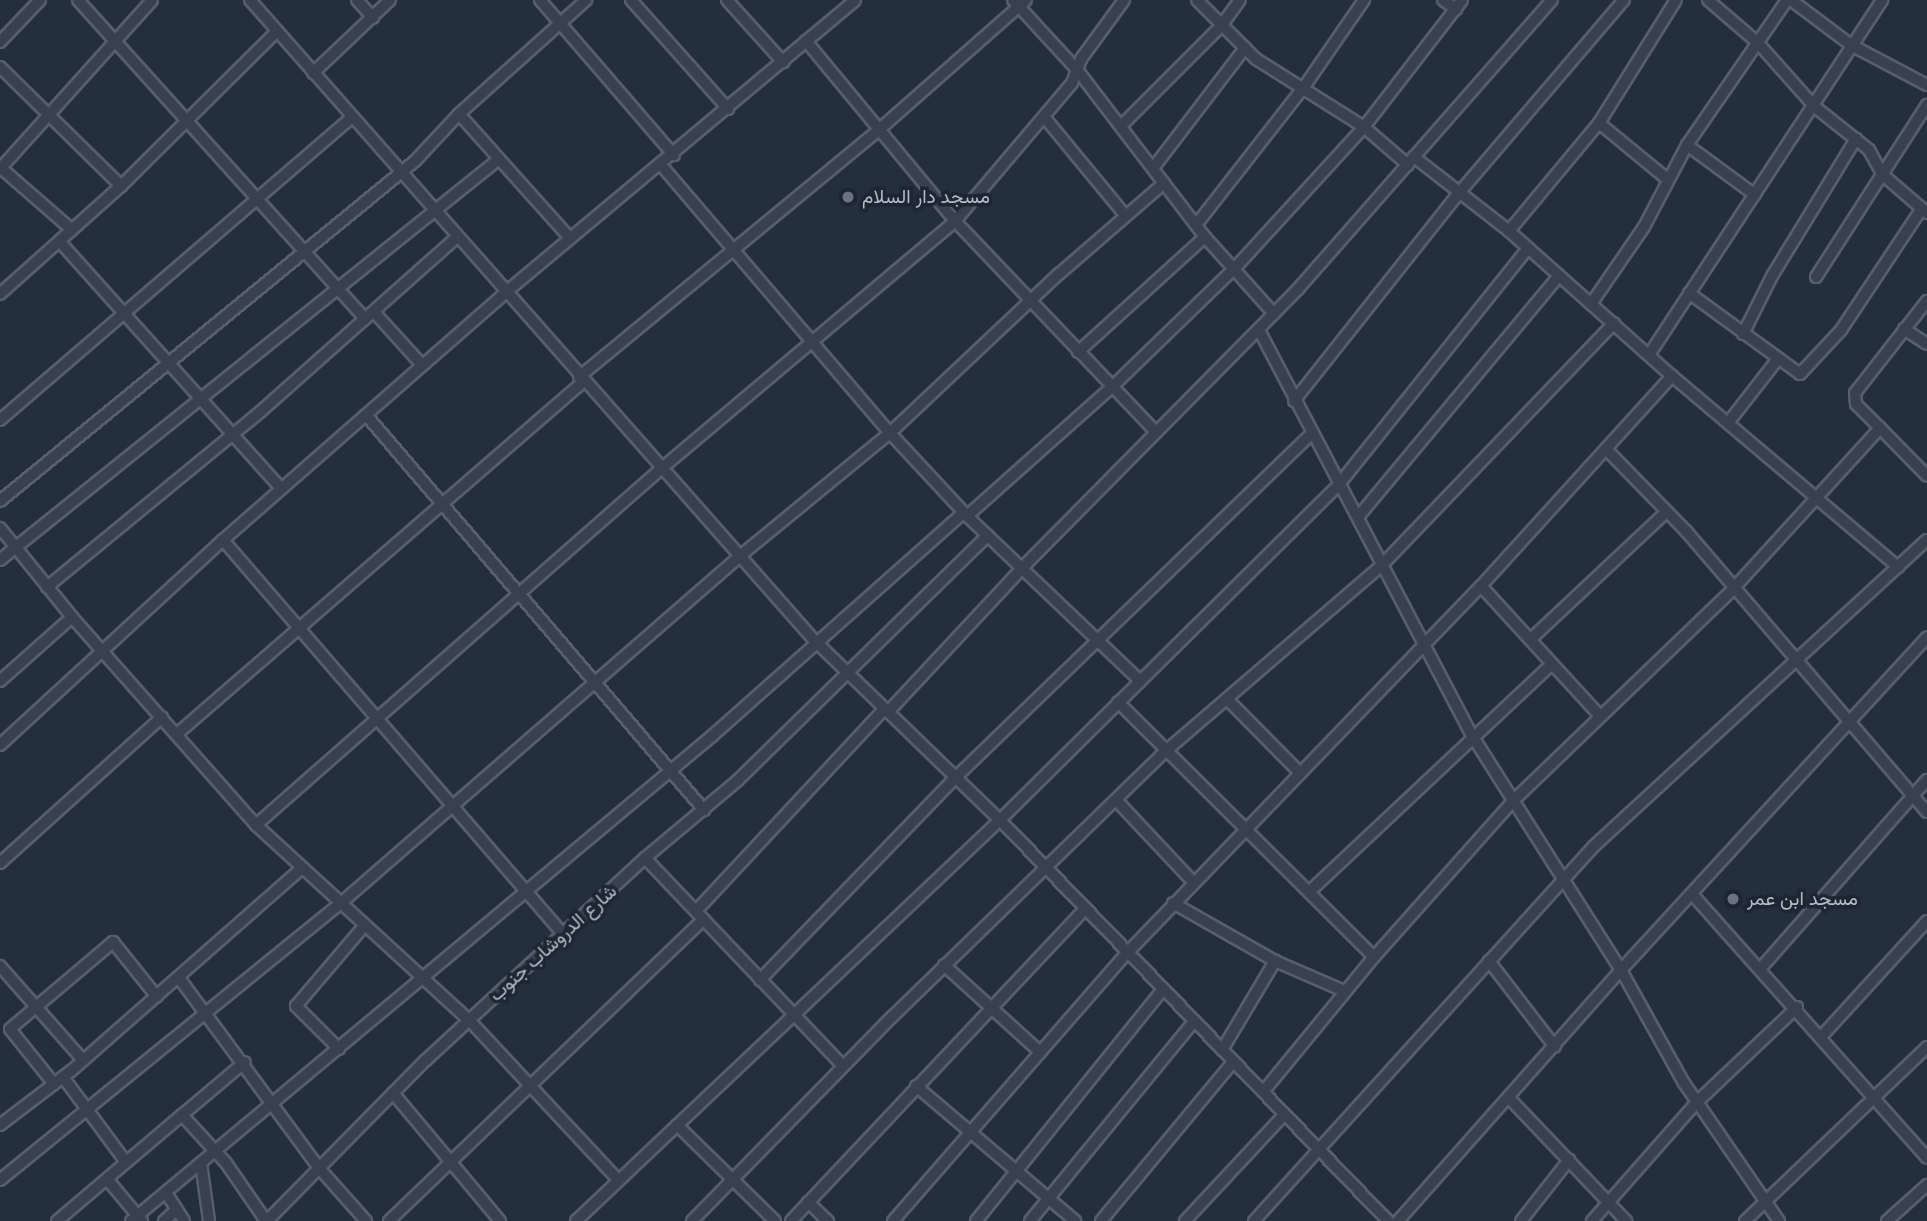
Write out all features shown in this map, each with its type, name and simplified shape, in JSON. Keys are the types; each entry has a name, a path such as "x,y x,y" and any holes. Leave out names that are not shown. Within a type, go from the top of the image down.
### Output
{"street":[{"path":"0,42 40,0"},
{"path":"78,0 188,120 303,253 366,319"},
{"path":"72,230 1,168 152,0"},
{"path":"250,0 581,380 815,641 1000,820 1222,1049 1315,1150 1388,1221"},
{"path":"357,0 373,18"},
{"path":"313,73 390,0"},
{"path":"540,0 674,155"},
{"path":"0,500 400,174 459,114 586,0"},
{"path":"631,0 728,109"},
{"path":"727,0 783,62"},
{"path":"0,745 223,540 422,365 855,0"},
{"path":"256,825 522,594 662,468 955,221 1045,118 1079,71 1081,59 1124,0"},
{"path":"1197,0 1245,48 1364,127 1509,231 1672,376 1898,567"},
{"path":"1122,125 1221,26 1240,0"},
{"path":"1196,225 1304,87 1364,0"},
{"path":"107,1179 137,1219 670,770 815,641 1112,387 1235,268 1364,127 1459,5 1443,0"},
{"path":"696,911 1024,566 1259,330 1552,0"},
{"path":"1294,401 1459,193 1624,0"},
{"path":"1509,231 1599,123 1676,0"},
{"path":"1689,293 1793,372 1805,370 1841,330 1924,211 1883,175 1856,139 1815,107 1758,43 1709,0"},
{"path":"1591,304 1644,227 1687,145 1789,0 1851,45 1927,85"},
{"path":"1648,355 1815,107 1851,45 1882,0"},
{"path":"177,734 295,628 443,504 581,380 881,128 1019,3 1122,125 1205,237 1274,314"},
{"path":"0,295 121,186 277,31"},
{"path":"806,41 881,128 955,221 1156,432"},
{"path":"1154,167 1245,48"},
{"path":"0,66 121,186"},
{"path":"1816,277 1927,105"},
{"path":"459,114 570,238"},
{"path":"0,420 351,118"},
{"path":"1045,118 1125,215"},
{"path":"1599,123 1667,179"},
{"path":"1743,334 1772,276 1856,139"},
{"path":"1687,145 1755,195"},
{"path":"0,560 339,291 499,159"},
{"path":"661,165 890,433 966,514 1098,637 1140,681"},
{"path":"0,1180 208,1014 598,684 740,556 890,433 1125,215 1164,183"},
{"path":"1078,352 1205,237"},
{"path":"47,587 234,434 456,238"},
{"path":"60,242 281,488"},
{"path":"576,1221 1000,820 1340,483 1528,248"},
{"path":"1357,517 1559,276"},
{"path":"1926,472 1856,404 1855,393 1927,301"},
{"path":"374,312 422,365"},
{"path":"692,1221 944,965 1047,869 1167,750 1382,565 1614,323"},
{"path":"1904,329 1927,344"},
{"path":"1259,330 1473,737 1561,880 1621,970 1697,1102 1779,1221"},
{"path":"1728,423 1777,360"},
{"path":"893,1221 1193,881 1481,586 1672,376"},
{"path":"366,415 522,594 704,810"},
{"path":"1263,1092 1344,991 1513,801 1733,589 1880,428"},
{"path":"760,980 956,777 1312,433"},
{"path":"1606,449 1665,513 1686,531 1792,659 1927,812"},
{"path":"1531,639 1665,513"},
{"path":"0,528 103,653 256,825 469,1020 618,1180"},
{"name":"شارع الدروشاب جنوب","path":"267,1221 469,1020 645,858 704,810 988,535"},
{"path":"223,540 450,808 563,934"},
{"path":"1254,1221 1315,1150 1561,880 1792,659 1927,540"},
{"path":"1481,586 1600,716"},
{"path":"0,681 72,617"},
{"path":"1398,1221 1621,970 1927,637"},
{"path":"1309,892 1552,664"},
{"path":"1227,699 1300,772"},
{"path":"1118,702 1374,957"},
{"path":"0,863 162,717"},
{"path":"1761,968 1927,780"},
{"path":"1117,801 1193,881"},
{"path":"645,858 843,1066"},
{"path":"0,1125 58,1081 302,869"},
{"path":"1692,894 1797,1007 1927,1158"},
{"path":"1173,903 1275,961 1344,991"},
{"path":"791,1221 1085,908"},
{"path":"389,1221 704,919"},
{"path":"1821,1037 1927,921"},
{"path":"338,1049 296,1006 365,925"},
{"path":"126,1162 86,1110 10,1030 113,942 157,997"},
{"path":"1222,1049 1275,961"},
{"path":"1489,961 1555,1047"},
{"path":"944,965 1040,1052"},
{"path":"0,966 82,1059"},
{"path":"179,978 245,1062 319,1168 366,1221"},
{"path":"976,1221 1163,989"},
{"path":"1591,1221 1697,1102 1797,1007"},
{"path":"1030,1221 1194,1021"},
{"path":"1745,1221 1927,1047"},
{"path":"57,1221 245,1062"},
{"path":"1101,1221 1233,1062"},
{"path":"916,1086 969,1135 1016,1174 1050,1196 1075,1221"},
{"path":"393,1093 500,1221"},
{"path":"1508,1098 1626,1221"},
{"path":"182,1115 217,1151 267,1221"},
{"path":"1185,1221 1284,1115"},
{"path":"677,1125 730,1180 775,1221"},
{"path":"1521,1221 1569,1160"},
{"path":"201,1163 209,1221"},
{"path":"1887,1221 1927,1185"},
{"path":"166,1193 175,1211 184,1221"},
{"path":"808,1202 828,1221"},
{"path":"164,1221 175,1211"}],"place":[{"name":"مسجد دار السلام","path":"848,197"},
{"name":"مسجد ابن عمر","path":"1733,899"}]}
